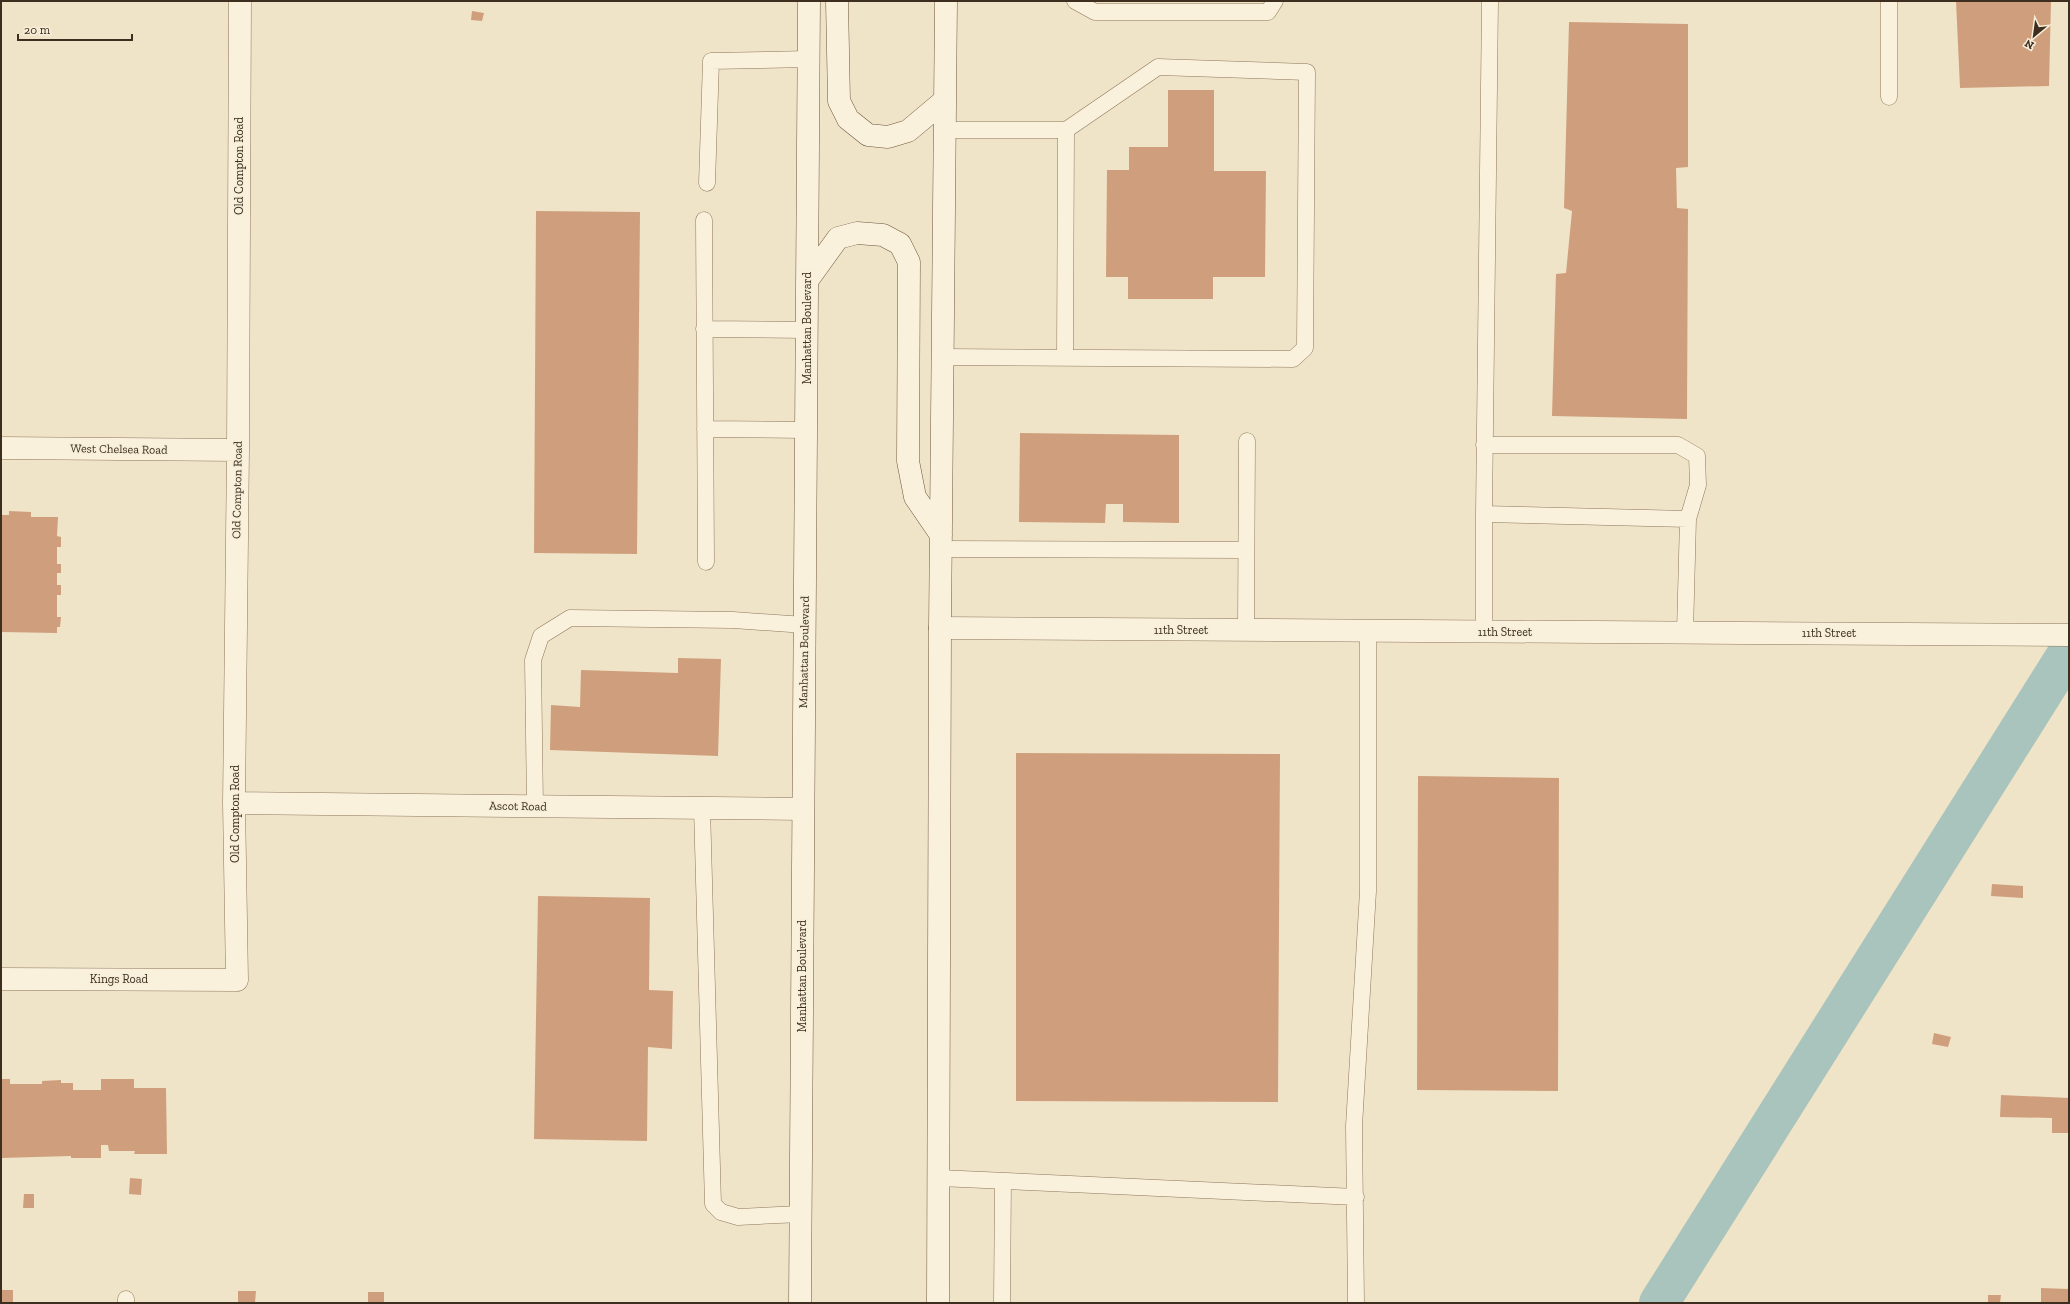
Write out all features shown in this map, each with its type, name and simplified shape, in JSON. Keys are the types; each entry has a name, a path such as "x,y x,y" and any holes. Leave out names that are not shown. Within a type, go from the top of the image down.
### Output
{"street":[{"name":"Old Compton Road","path":"237,980 234,803 238,450 240,1"},
{"name":"Manhattan Boulevard","path":"800,1303 809,1"},
{"path":"837,1 839,101 848,119 868,135 888,137 908,131 945,100"},
{"path":"938,1303 940,628 946,1"},
{"path":"807,281 838,238 857,233 883,235 900,244 909,262 908,461 915,497 941,542"},
{"name":"West Chelsea Road","path":"1,448 238,450"},
{"name":"11th Street","path":"940,628 2069,635"},
{"name":"Ascot Road","path":"234,803 803,809"},
{"name":"Kings Road","path":"1,979 237,980"}],"lane":[{"path":"1075,1 1095,12 1268,12 1275,1"},
{"path":"1484,632 1484,445 1490,1"},
{"path":"1889,1 1889,97"},
{"path":"707,182 711,61 809,59"},
{"path":"943,357 1293,359 1305,348 1308,72 1158,67 1066,130 945,130"},
{"path":"1065,357 1066,130"},
{"path":"704,220 706,562"},
{"path":"704,329 807,330"},
{"path":"705,429 806,430"},
{"path":"1246,630 1247,441"},
{"path":"1484,445 1678,445 1697,456 1698,485 1688,519 1685,632"},
{"path":"1484,514 1688,519"},
{"path":"941,542 1246,550"},
{"path":"535,806 533,660 541,636 570,618 733,620 805,625"},
{"path":"1356,1303 1354,1126 1368,891 1368,630"},
{"path":"702,808 713,1204 721,1212 738,1216 801,1214"},
{"path":"939,1178 1356,1197"},
{"path":"1002,1303 1003,1181"}],"building":[{"path":"1956,1 2051,1 2049,86 1960,88"},
{"path":"472,11 484,13 482,21 471,20"},
{"path":"1569,22 1688,24 1688,167 1676,168 1677,208 1688,209 1687,419 1552,416 1556,274 1566,273 1572,211 1564,208"},
{"path":"1168,90 1214,90 1214,171 1266,171 1265,277 1213,277 1213,299 1128,299 1128,277 1106,277 1107,170 1129,170 1129,147 1168,147"},
{"path":"536,211 640,212 637,554 534,553"},
{"path":"1020,433 1179,435 1179,523 1123,522 1123,504 1106,504 1105,523 1019,522"},
{"path":"9,511 31,512 31,517 58,517 57,536 61,537 61,547 57,547 57,564 61,564 61,573 57,573 57,585 61,585 61,595 57,595 57,617 61,617 60,627 57,627 57,633 1,632 1,515 9,515"},
{"path":"678,658 721,659 718,756 550,750 551,705 580,707 581,670 678,673"},
{"path":"1016,753 1280,754 1278,1102 1016,1101"},
{"path":"1418,776 1559,778 1558,1091 1417,1090"},
{"path":"1992,884 2023,886 2023,898 1991,896"},
{"path":"538,896 650,898 649,990 673,991 672,1049 648,1047 647,1141 534,1139"},
{"path":"1934,1033 1951,1037 1948,1047 1932,1044"},
{"path":"1,1079 10,1079 10,1084 42,1084 42,1081 61,1080 61,1083 73,1083 73,1090 101,1090 101,1079 134,1079 134,1088 166,1088 167,1154 134,1154 135,1151 109,1151 108,1145 101,1145 101,1158 71,1158 71,1156 1,1158"},
{"path":"2001,1095 2069,1098 2069,1133 2052,1133 2052,1118 2000,1117"},
{"path":"130,1178 142,1179 141,1195 129,1194"},
{"path":"24,1194 34,1194 34,1208 23,1208"},
{"path":"2041,1288 2069,1289 2069,1303 2041,1303"},
{"path":"1,1290 13,1290 13,1303 1,1303"},
{"path":"238,1291 256,1291 255,1303 238,1303"},
{"path":"368,1292 384,1292 384,1303 368,1303"},
{"path":"1988,1295 2001,1295 2000,1303 1988,1303"}],"waterway":[{"path":"1659,1303 2069,651"}]}
